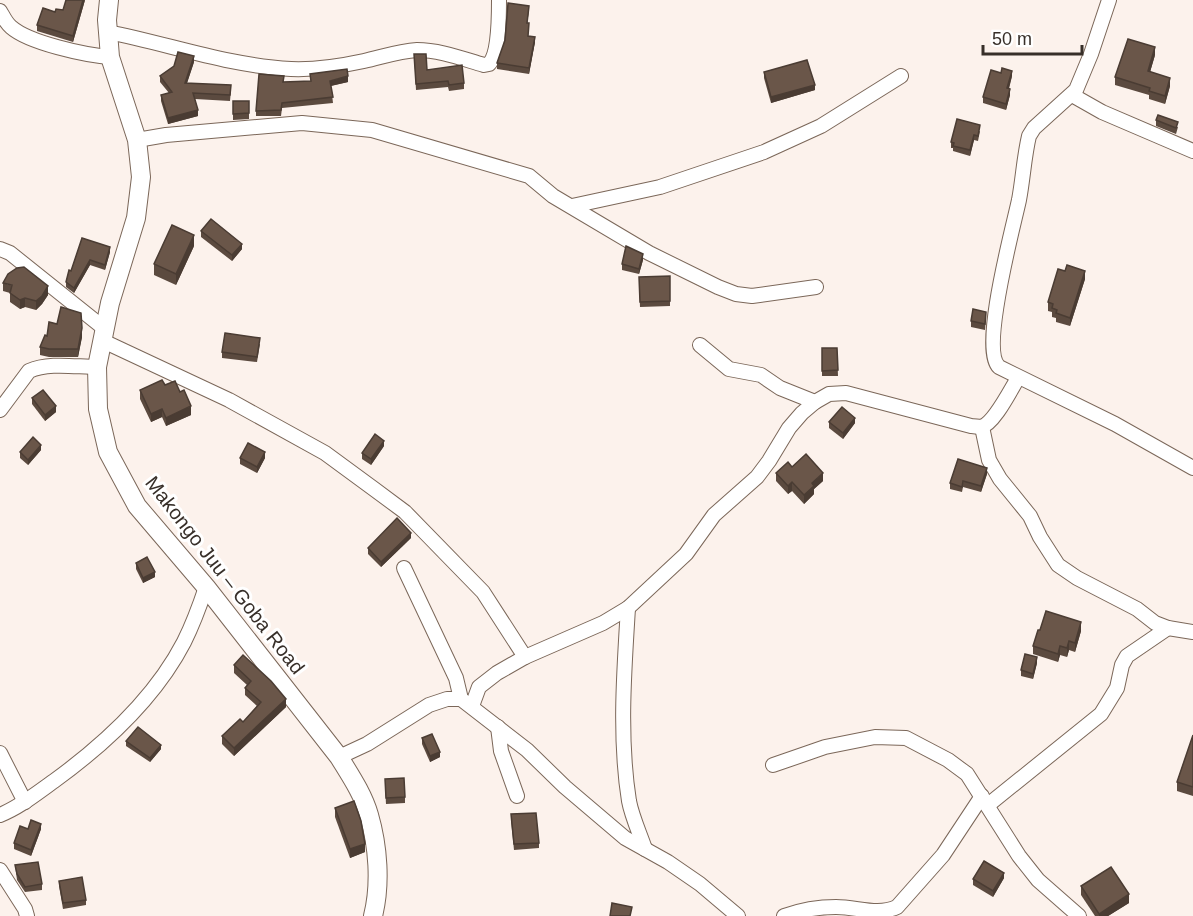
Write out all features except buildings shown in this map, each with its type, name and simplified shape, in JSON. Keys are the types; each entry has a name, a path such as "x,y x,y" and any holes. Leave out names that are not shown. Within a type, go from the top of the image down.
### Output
{"street":[{"name":"Makongo Juu – Goba Road","path":"109,0 110,57 137,140 141,177 136,218 110,303 97,367 98,409 108,452 137,506 206,587 339,757 354,783 369,814 378,873 373,916"},
{"path":"108,32 155,41 227,61 264,67 293,69 325,67 418,50 442,53 484,65 493,60 499,26 499,0"},
{"path":"1109,0 1080,83 1072,95 1034,128 1029,136 1019,200 1001,277 992,351 996,364 1018,378 1105,418 1193,468"},
{"path":"0,11 5,30 92,55 110,57"},
{"path":"572,207 660,188 764,152 821,126 902,76"},
{"path":"1072,95 1102,112 1193,151"},
{"path":"137,140 166,135 302,123 372,130 529,176 554,196 649,253 736,294 752,296 816,287"},
{"path":"0,249 17,258 104,335 325,453 405,512 483,592 525,657"},
{"path":"699,345 729,369 761,375 780,388 815,402"},
{"path":"0,410 29,371 49,366 97,367"},
{"path":"466,703 487,679 525,657 603,622 628,608 686,554 714,515 757,477 789,428 815,402 830,394 846,393 982,427 989,422 1018,378"},
{"path":"982,427 989,460 1000,479 1030,516 1058,565 1077,578 1137,609 1155,623 1168,628 1193,632"},
{"path":"404,568 466,703"},
{"path":"0,814 25,802 104,742 149,694 184,643 206,587"},
{"path":"628,608 623,680 626,761 629,803 645,849"},
{"path":"784,916 799,911 838,907 876,914 888,912 897,907 943,855 985,800 1101,714 1117,688 1122,665 1127,656 1168,628"},
{"path":"339,757 367,744 429,705 447,699 466,703 527,750 565,787 625,838 668,862 700,884 738,916"},
{"path":"498,727 501,751 517,796"},
{"path":"773,765 825,747 875,737 906,738 948,760 967,774 1019,856 1038,880 1079,916"},
{"path":"0,753 25,802"},
{"path":"0,870 26,909 27,916"}]}
